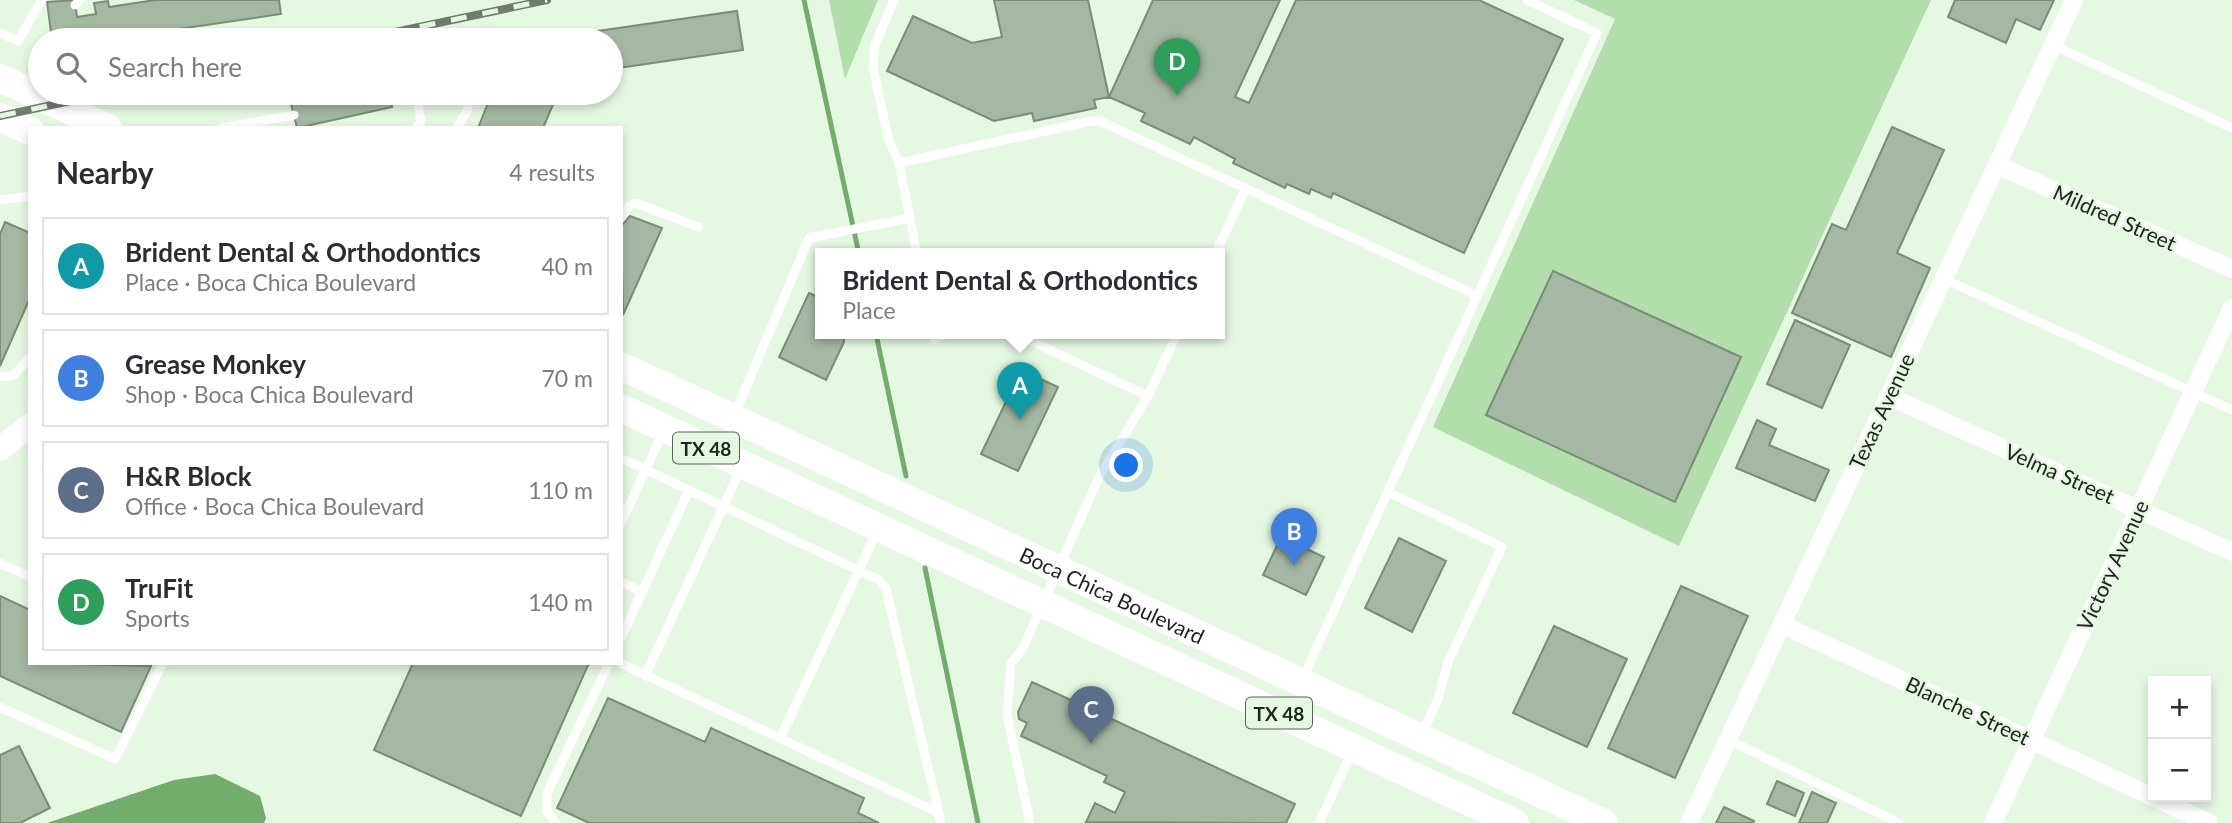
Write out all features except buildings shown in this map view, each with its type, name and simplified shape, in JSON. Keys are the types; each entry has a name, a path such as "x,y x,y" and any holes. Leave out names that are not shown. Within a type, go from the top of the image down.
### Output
{"main road":[{"path":"0,78 28,91"},
{"path":"58,105 104,126"},
{"path":"0,117 28,130"},
{"name":"Boca Chica Boulevard","path":"623,367 1604,823"},
{"name":"Boca Chica Boulevard","path":"623,409 1515,823"}],"street":[{"name":"Texas Avenue","path":"1689,823 2074,0"},
{"name":"Mildred Street","path":"1997,165 2232,269"},
{"name":"Victory Avenue","path":"1993,823 2232,307"},
{"name":"Velma Street","path":"1888,396 2232,552"},
{"path":"3,441 28,426"},
{"name":"Blanche Street","path":"1783,625 2208,823"}],"lane":[{"path":"0,33 18,41 42,0"},
{"path":"894,0 872,56 888,138 899,163 916,248"},
{"path":"1302,682 1597,33 1527,0"},
{"path":"35,12 48,11"},
{"path":"2053,46 2232,128"},
{"path":"417,126 421,121 418,105"},
{"path":"458,126 468,105"},
{"path":"244,126 294,115"},
{"path":"899,163 1091,121 1108,124 1476,295"},
{"path":"1218,248 1246,188"},
{"path":"0,200 28,196"},
{"path":"623,215 630,205 636,203 698,227"},
{"path":"733,417 809,238 910,218"},
{"path":"1944,279 2232,410"},
{"path":"1027,339 1148,396"},
{"path":"1030,823 1007,714 1011,663 1022,650 1100,477 1148,396 1175,339"},
{"path":"0,377 14,375 28,360"},
{"path":"623,519 665,429"},
{"path":"623,459 874,575 886,589 940,818"},
{"path":"645,676 743,464"},
{"path":"623,634 689,490"},
{"path":"1388,492 1503,547 1448,662 1438,699 1420,737"},
{"path":"780,739 878,528"},
{"path":"0,563 28,576"},
{"path":"623,583 643,592"},
{"path":"0,707 115,759 162,665"},
{"path":"556,823 547,812 547,793 609,665"},
{"path":"623,665 940,818"},
{"path":"1729,740 1899,823"},
{"path":"1318,823 1354,748"}],"shaded area":[{"path":"829,0 878,0 845,79"},
{"path":"1574,0 1931,0 1679,546 1433,427 1615,19"},
{"path":"215,774 260,796 266,818 264,823 47,823 174,780"}],"waterway":[{"path":"804,0 858,248"},
{"path":"877,339 906,476"},
{"path":"925,568 978,823"}],"railway":[{"path":"414,28 547,0"},
{"path":"0,116 52,105"}],"place":[{"name":"TruFit","path":"1177,96"},
{"name":"Brident Dental & Orthodontics","path":"1020,420"},
{"name":"Grease Monkey","path":"1294,566"},
{"name":"H&R Block","path":"1091,744"}]}
